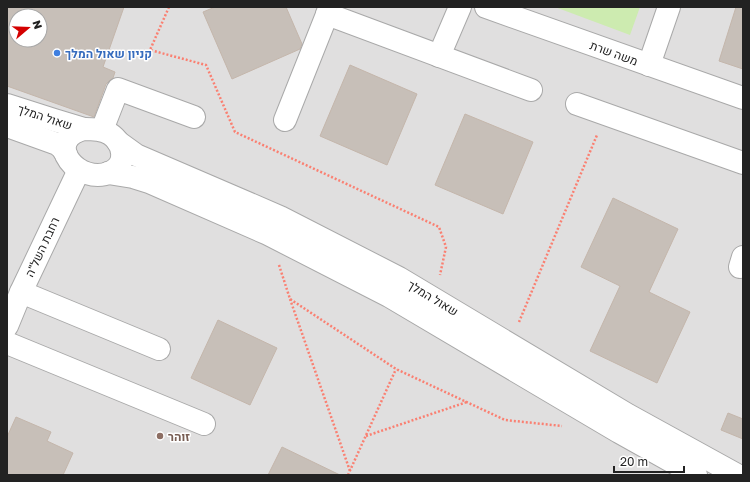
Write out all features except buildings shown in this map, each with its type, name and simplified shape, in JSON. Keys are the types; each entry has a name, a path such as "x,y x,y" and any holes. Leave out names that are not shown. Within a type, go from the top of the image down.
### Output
{"street":[{"path":"439,56 460,7"},
{"name":"משה שרת","path":"486,7 743,98"},
{"path":"648,65 669,7"},
{"path":"285,120 329,11 439,56 531,90"},
{"path":"101,134 118,89 194,118"},
{"name":"שאול המלך","path":"7,104 101,134 136,155 280,217 399,278 628,414 737,475"},
{"path":"577,104 743,163"},
{"name":"שאול המלך","path":"7,126 57,144 62,148 72,162"},
{"path":"71,134 101,134 122,152 121,162 118,167 108,173 92,174 72,162 65,148 71,134"},
{"name":"רחבת השל\"ה","path":"7,326 72,162"},
{"name":"שאול המלך","path":"108,173 133,177 149,182 268,234 389,296 618,432 696,475"},
{"path":"20,292 159,349"},
{"path":"7,343 204,424"}],"path":[{"path":"169,7 150,50 206,65 235,132 439,227 446,247 441,274 429,296"},
{"path":"510,344 606,114"},
{"path":"268,234 350,471"},
{"path":"290,298 396,369 467,402 506,420 566,426"},
{"path":"348,475 396,369"},
{"path":"366,437 467,402"}],"shaded area":[{"path":"7,7 743,7 743,475 7,475"}],"green space":[{"path":"555,7 640,7 630,35"}],"place":[{"name":"קניון שאול המלך","path":"57,53"},
{"name":"זוהר","path":"160,436"}]}
